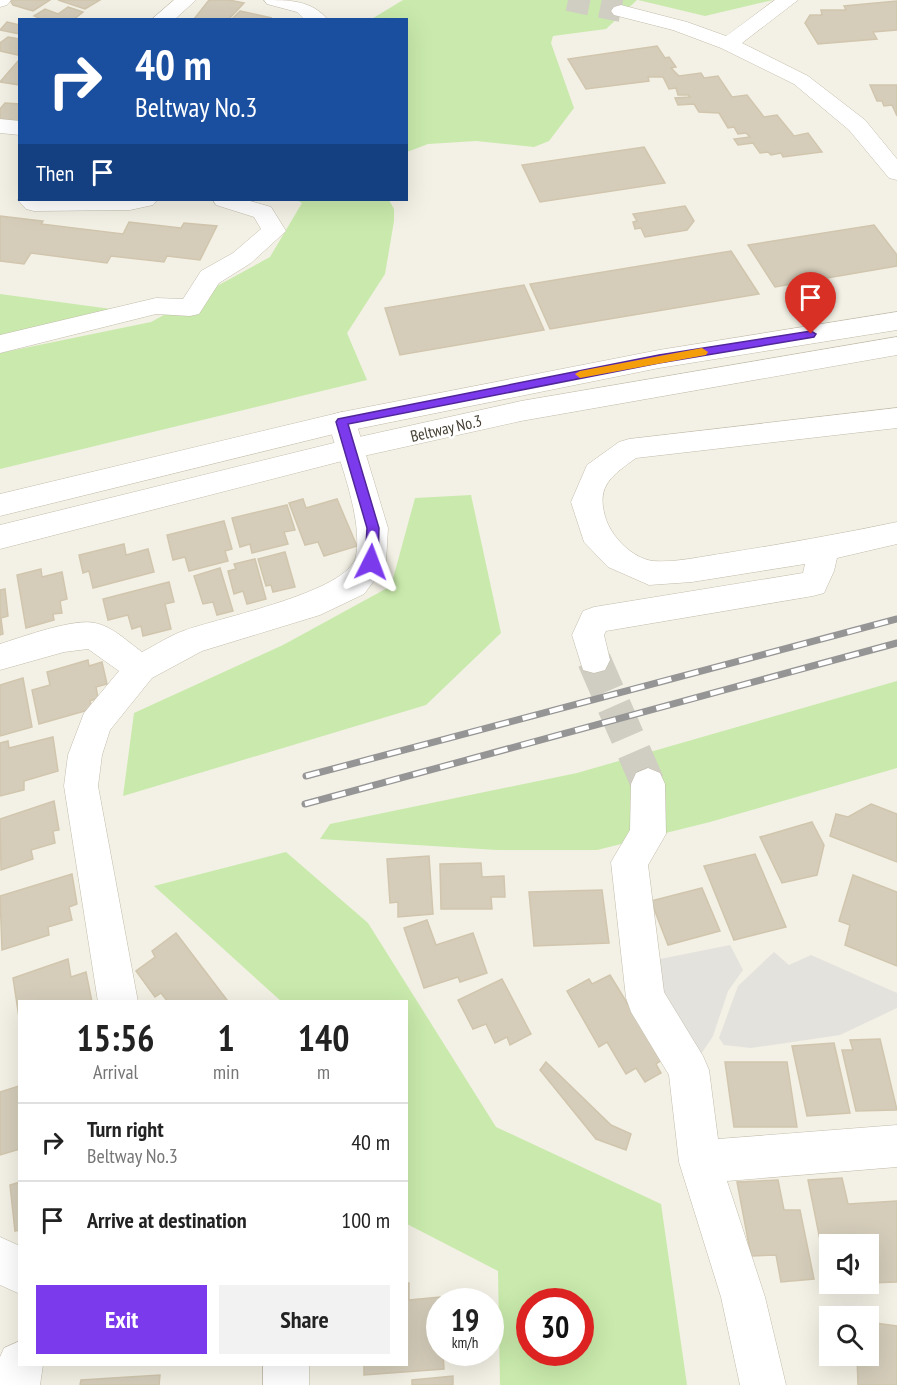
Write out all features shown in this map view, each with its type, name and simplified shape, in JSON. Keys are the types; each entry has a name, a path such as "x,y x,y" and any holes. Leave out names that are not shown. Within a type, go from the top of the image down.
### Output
{"street":[{"path":"164,18 186,0"},
{"path":"274,0 304,8 316,18"},
{"path":"728,44 788,0"},
{"path":"621,11 680,26 728,44 801,80 857,125 897,173"},
{"path":"0,126 18,129"},
{"path":"31,201 34,204 140,201"},
{"path":"0,344 156,306 190,308 210,277 242,258 274,231 263,212 227,201"},
{"name":"Beltway No.3","path":"0,505 346,435 659,359 897,321"},
{"name":"Beltway No.3","path":"0,537 346,435 521,411 897,346"},
{"path":"897,418 629,449 597,472 586,501 595,534 619,559 649,573 692,570 823,549 897,533"},
{"path":"118,1000 81,786 85,755 96,723 141,668 192,641 309,606 353,585 371,562 373,528 346,435"},
{"path":"594,660 588,634 594,620 813,584 819,571 823,549"},
{"path":"0,657 64,639 93,635 141,668"},
{"path":"648,784 648,834 628,862 645,998 689,1070 700,1162 743,1297 763,1385"},
{"path":"700,1162 897,1146"},
{"path":"0,1259 18,1271"},
{"path":"17,1385 20,1366"},
{"path":"286,1366 286,1385"}],"green space":[{"path":"403,0 637,0 606,29 553,36 551,43 574,108 549,141 534,147 476,141 428,144 408,152 408,18 373,18"},
{"path":"638,0 773,0 705,16"},
{"path":"299,201 390,201 394,209 385,274 347,333 367,380 0,469 0,353 151,322 270,257 302,203"},
{"path":"0,294 111,309 0,337"},
{"path":"471,495 501,633 426,705 123,796 134,713 283,645 391,586 415,498"},
{"path":"897,681 897,768 710,822 597,850 497,850 320,839 330,824 577,773"},
{"path":"286,852 368,923 496,1127 661,1204 687,1385 500,1385 500,1366 504,1366 504,1288 498,1288 498,1271 408,1225 408,1000 280,1000 154,886"}],"shaded area":[{"path":"730,945 743,970 728,991 713,1036 701,1054 665,1019 650,961"},
{"path":"774,952 789,965 811,955 897,993 897,1008 840,1035 751,1048 724,1045 719,1038 738,986"}],"building":[{"path":"10,0 50,0 33,11 13,5"},
{"path":"58,0 100,0 85,9"},
{"path":"209,0 244,3 230,18 195,18"},
{"path":"897,1 897,30 873,32 877,39 818,44 805,23 810,15 822,15 821,10 846,10 844,6"},
{"path":"68,7 83,12 76,18 34,16 45,9 58,14"},
{"path":"240,11 272,18 233,18"},
{"path":"7,22 18,25 18,34 0,30"},
{"path":"8,37 18,39 18,55 0,51 0,43"},
{"path":"657,46 665,58 669,57 676,67 671,68 679,76 701,73 704,78 718,76 732,97 747,95 764,117 777,115 794,136 808,133 822,152 783,157 781,153 771,155 768,152 760,153 753,143 738,145 734,139 750,137 746,133 738,134 734,127 728,128 719,113 699,112 694,104 678,105 675,98 690,97 678,95 676,88 669,89 663,77 648,77 649,81 586,89 568,59"},
{"path":"18,61 18,85 0,82"},
{"path":"870,85 897,85 897,116 892,105 884,106 882,101 877,101"},
{"path":"5,103 18,104 18,120 16,122 0,120 0,109"},
{"path":"644,147 665,183 540,202 522,165"},
{"path":"685,206 694,221 687,230 645,237 641,228 635,229 633,222 637,221 633,214"},
{"path":"0,216 43,221 41,224 123,234 129,222 181,228 184,223 217,226 200,260 167,256 164,262 111,256 107,263 31,253 24,264 0,261"},
{"path":"874,225 897,255 897,266 775,287 748,245"},
{"path":"731,251 759,294 550,329 530,284"},
{"path":"524,285 544,330 400,355 385,308"},
{"path":"303,499 306,508 337,499 357,546 324,556 318,542 305,545 289,503"},
{"path":"287,505 295,530 284,532 288,544 252,553 250,544 240,547 232,518"},
{"path":"224,521 232,549 225,551 228,561 189,571 185,557 173,560 167,535"},
{"path":"124,544 126,555 148,549 154,572 93,588 89,571 83,573 79,555"},
{"path":"285,552 295,587 273,592 271,585 266,586 258,559"},
{"path":"255,559 266,599 247,604 243,591 234,594 228,571 236,569 234,564"},
{"path":"220,568 233,611 217,615 213,602 203,604 194,576"},
{"path":"41,569 42,577 62,572 67,599 60,601 62,613 53,614 54,620 26,628 17,575"},
{"path":"169,582 174,602 165,604 171,629 143,636 141,626 132,629 128,615 108,620 103,599"},
{"path":"5,589 8,616 1,618 3,634 0,635 0,590"},
{"path":"88,660 89,666 102,662 107,684 96,687 98,698 90,701 92,709 39,724 32,690 50,685 47,672"},
{"path":"23,678 32,727 0,736 0,685"},
{"path":"53,737 58,771 24,781 24,790 0,796 0,743 8,741 9,748"},
{"path":"54,801 59,830 53,831 55,843 31,850 33,859 1,870 0,819"},
{"path":"871,804 897,814 897,862 830,836 836,814 848,817"},
{"path":"812,822 824,845 817,875 782,883 760,837"},
{"path":"755,854 786,927 734,940 704,866"},
{"path":"429,856 433,914 398,917 398,902 390,903 387,859"},
{"path":"481,863 482,877 504,876 505,897 491,897 492,909 441,909 440,864"},
{"path":"72,874 77,904 69,907 72,920 48,927 49,935 2,950 0,896"},
{"path":"853,875 897,892 897,966 845,945 850,925 839,921"},
{"path":"702,888 720,931 668,945 651,901"},
{"path":"602,890 609,943 534,946 529,892"},
{"path":"427,920 436,945 473,933 487,973 460,982 458,977 424,988 404,928"},
{"path":"176,933 227,1000 166,1000 161,993 155,997 136,971 155,957 152,951"},
{"path":"68,959 71,977 86,972 92,1000 18,1000 18,1011 13,978"},
{"path":"610,975 662,1060 656,1064 661,1073 645,1082 636,1068 626,1074 607,1042 599,1047 567,991 589,979 592,984"},
{"path":"502,979 531,1034 510,1045 507,1037 495,1043 486,1024 473,1029 458,1000"},
{"path":"880,1039 897,1110 856,1111 842,1050 853,1050 850,1040"},
{"path":"834,1043 850,1113 807,1116 792,1046"},
{"path":"546,1062 611,1125 631,1134 626,1150 596,1139 540,1070"},
{"path":"725,1062 787,1062 797,1127 734,1127"},
{"path":"18,1086 18,1150 0,1155 0,1092"},
{"path":"842,1178 848,1204 897,1201 897,1282 879,1283 879,1234 819,1235 808,1180"},
{"path":"778,1180 784,1210 800,1210 814,1279 781,1282 776,1255 751,1256 737,1182"},
{"path":"18,1183 18,1230 15,1231 10,1185"},
{"path":"408,1283 409,1300 426,1298 426,1366 444,1366 444,1369 364,1375 364,1366 408,1366"},
{"path":"879,1324 897,1326 897,1385 858,1385 857,1366 879,1366"},
{"path":"160,1375 159,1385 80,1385 81,1380"},
{"path":"453,1376 453,1385 412,1385 412,1380"}],"tunnel":[{"path":"568,0 621,11"},
{"path":"594,660 648,784"}],"railway":[{"path":"306,776 897,619"},
{"path":"305,804 897,643"}],"slow traffic":[{"path":"580,374 702,352"}],"route":[{"path":"371,562 373,528 342,422 659,359 811,334"}]}
